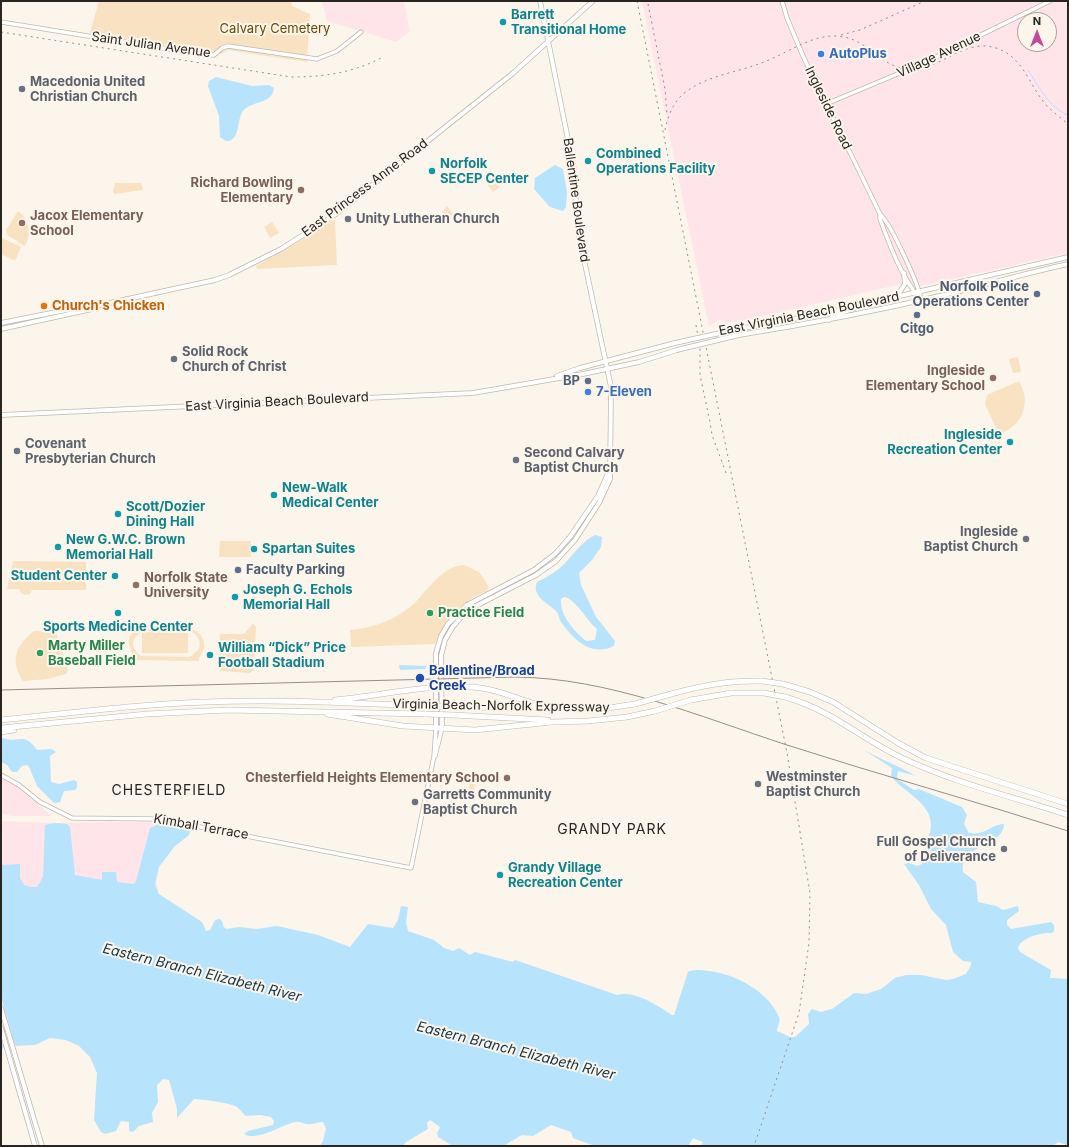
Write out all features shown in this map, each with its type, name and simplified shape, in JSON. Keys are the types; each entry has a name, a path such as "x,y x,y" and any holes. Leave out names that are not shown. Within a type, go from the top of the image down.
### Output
{"highway":[{"name":"Virginia Beach-Norfolk Expressway","path":"1,720 179,703 255,701 452,707 591,709 635,704 713,683 762,681 783,684 810,692 833,702 898,743 926,758 1068,804"},
{"path":"314,702 363,697 407,689 475,687 546,706 591,709"},
{"name":"Virginia Beach-Norfolk Expressway","path":"1,728 187,711 313,710 591,721 627,717 655,711 691,700 731,693 764,693 786,697 829,713 889,751 915,764 948,777 1068,814"},
{"path":"313,710 390,725 439,728 486,729 547,723 591,721"},
{"path":"1,717 45,716"},
{"path":"1,732 37,725"}],"main road":[{"name":"Ballentine Boulevard","path":"439,728 442,687 440,663 442,650 448,634 456,622 472,608 536,575 563,554 604,496 610,479 612,398 608,368 579,236 574,169 540,1"},
{"name":"East Princess Anne Road","path":"1,323 91,305 100,305 220,278 295,241 351,202 508,76 593,1"},
{"name":"East Virginia Beach Boulevard","path":"552,378 580,368 675,343 738,329 820,314 1068,257"},
{"name":"East Virginia Beach Boulevard","path":"1,415 473,393 501,389 639,362 677,350 739,336 829,320 921,300 1068,264"},
{"path":"896,297 905,284 904,273"},
{"name":"East Princess Anne Road","path":"1,329 92,310 100,305"},
{"path":"820,314 829,320 834,315 851,312 860,305"},
{"name":"Ballentine Boulevard","path":"439,728 436,688 437,650 444,630 453,618 467,605 534,570 555,554 570,537 598,496 609,471"},
{"path":"1,1008 42,1146"},
{"path":"1,1028 35,1146"}],"street":[{"name":"Ingleside Road","path":"782,1 795,37 826,104 920,292 921,300"},
{"name":"Village Avenue","path":"826,104 926,62 1050,1"},
{"name":"Saint Julian Avenue","path":"1,22 206,55 214,55 222,48 228,46 312,59 331,55 361,32"},
{"name":"Ingleside Road","path":"880,214 880,219 884,230 904,273 915,293 921,300"},
{"name":"Ballentine Boulevard","path":"411,868 434,756 437,751 439,728"},
{"name":"Kimball Terrace","path":"1,775 19,785 40,802 72,818 159,819 220,829 411,868"}],"shaded area":[{"path":"322,1 404,1 410,31 396,42 327,21"},
{"path":"642,1 1068,1 1068,253 921,286 901,284 764,316 726,323 720,319 709,326"},
{"path":"1,778 12,783 52,816 12,816 1,813"},
{"path":"1,821 54,823 156,821 183,825 153,870 158,890 157,933 1,901"}],"green space":[{"name":"Calvary Cemetery","path":"99,1 291,1 292,6 310,14 307,62 228,50 221,54 90,33"},
{"path":"491,174 500,187 493,192 484,180"},
{"path":"115,183 141,183 143,190 115,194 113,193"},
{"path":"447,206 453,214 439,225 437,222 439,216"},
{"path":"18,211 25,218 29,232 25,246 7,235 6,230"},
{"path":"332,220 335,220 337,265 257,269 256,266"},
{"path":"272,222 279,233 270,238 264,227"},
{"path":"2,238 21,247 15,261 1,254"},
{"path":"1018,357 1021,372 1013,373 1009,359"},
{"path":"1019,381 1025,398 1022,413 1014,426 999,434 985,404 987,395"},
{"path":"220,541 251,541 251,557 219,557"},
{"path":"13,561 86,562 86,590 32,590 30,594 25,595 21,593 19,589 7,589"},
{"path":"464,565 479,572 489,587 487,591 469,600 455,612 439,635 435,644 351,647 350,630 374,626 397,616 410,607 441,575 448,570"},
{"path":"253,623 256,627 254,669 250,673 220,671 218,665 220,634 244,634"},
{"path":"141,627 191,628 203,639 204,649 199,661 133,660 129,639 134,632","holes":["144,631 190,631 197,636 200,643 199,649 190,657 141,656 137,653 133,646 136,636"]},
{"name":"Marty Miller Baseball Field","path":"34,631 56,632 68,670 66,674 48,679 23,681 17,667 16,654 22,642"},
{"path":"142,632 188,633 188,653 142,653"},
{"path":"472,775 477,776 472,798 467,797"}],"water":[{"path":"216,77 252,86 269,85 274,88 270,97 266,100 251,105 243,111 237,132 233,139 229,141 226,141 220,137 219,116 208,86 209,81"},
{"path":"555,165 563,169 567,192 566,207 563,211 550,207 534,189 535,178"},
{"path":"595,535 602,537 601,547 592,560 579,573 581,585 596,617 615,641 614,646 606,649 591,648 577,640 561,622 556,611 541,599 536,591 537,582 549,576 567,561 580,546","holes":["564,597 577,606 597,629 595,640 586,641 577,633 565,617 561,605 561,599"]},
{"path":"399,665 427,666 425,669 400,670"},
{"path":"1,739 14,740 25,739 37,750 52,749 56,752 50,756 51,782 59,784 74,780 77,782 77,788 75,790 64,791 60,802 54,803 37,786 27,765 22,766 17,772 12,772 7,765 1,762"},
{"name":"Eastern Branch Elizabeth River","path":"864,750 916,776 898,771 897,779 914,790 919,789 962,807 967,815 964,824 969,833 980,833 995,826 1004,824 1002,832 997,837 968,856 964,863 963,872 976,882 978,902 996,906 1003,910 1018,906 1019,911 1007,920 1007,925 1011,929 1051,922 1054,925 1054,931 1052,933 1038,934 1027,938 1018,948 1020,952 1051,970 1050,978 1068,979 1068,1146 1059,1142 1052,1146 701,1146 703,1142 693,1138 688,1146 595,1146 573,1138 571,1132 551,1125 533,1136 522,1135 503,1146 453,1146 438,1137 437,1133 440,1127 430,1120 427,1123 428,1129 406,1142 403,1146 320,1146 323,1141 326,1128 323,1122 308,1124 295,1122 262,1135 249,1136 244,1134 248,1131 273,1125 274,1121 271,1117 260,1115 246,1116 237,1107 229,1104 194,1099 177,1118 177,1109 169,1080 163,1079 157,1085 158,1102 152,1113 153,1122 139,1126 133,1132 129,1131 129,1122 121,1121 116,1131 105,1134 101,1132 94,1120 97,1073 90,1057 79,1046 66,1040 50,1038 35,1045 10,1046 1,1049 1,865 20,864 20,878 24,885 37,887 43,877 45,825 54,823 67,824 70,827 75,875 102,880 102,872 116,872 117,882 134,884 150,828 159,824 191,828 189,835 174,847 159,867 155,885 159,894 202,922 206,931 210,930 215,920 220,919 226,929 239,927 256,929 277,926 318,935 350,947 368,924 393,928 398,920 401,906 408,907 406,922 408,931 434,940 444,948 453,951 459,948 470,955 475,952 513,962 515,960 617,995 624,994 639,997 653,1003 672,1015 674,1015 688,972 704,970 729,976 750,985 767,999 779,1017 780,1021 777,1031 790,1037 795,1037 809,1024 808,1014 812,1009 821,1012 832,1009 854,993 866,994 881,989 895,978 906,975 921,975 946,980 953,979 966,974 971,965 971,962 963,961 953,952 946,925 931,909 919,885 904,864 909,863 918,866 923,863 931,825 930,817 922,804 891,776 892,768"}],"pier":[{"path":"1,997 16,1049 4,1050 1,1039"}],"waterway":[{"path":"1028,70 1050,102 1056,108 1068,115"}],"tram line":[{"path":"1,690 515,677 550,679 585,684 653,700 787,745 1068,831"}],"railway":[{"path":"637,1 787,753 810,893 809,943 799,1013 754,1146"},
{"path":"841,35 860,30 925,1"},
{"path":"648,4 665,89 667,115"},
{"path":"1,32 291,77 326,75 348,71 381,58"},
{"path":"665,130 670,113 675,103 687,91 714,77 764,62 812,40 834,36 840,36 853,40 892,65 913,69 934,64 974,47 985,46 996,48 1005,52 1020,65 1047,106 1068,124"},
{"path":"696,325 700,348 700,375 712,435 726,473"}],"place":[{"name":"Barrett Transitional Home","path":"503,22"},
{"name":"AutoPlus","path":"821,54"},
{"name":"Macedonia United Christian Church","path":"22,89"},
{"name":"Combined Operations Facility","path":"588,161"},
{"name":"Norfolk SECEP Center","path":"432,171"},
{"name":"Richard Bowling Elementary","path":"301,190"},
{"name":"Unity Lutheran Church","path":"348,219"},
{"name":"Jacox Elementary School","path":"22,223"},
{"name":"Norfolk Police Operations Center","path":"1037,294"},
{"name":"Church's Chicken","path":"44,306"},
{"name":"Citgo","path":"917,315"},
{"name":"Solid Rock Church of Christ","path":"174,359"},
{"name":"Ingleside Elementary School","path":"993,378"},
{"name":"BP","path":"588,381"},
{"name":"7-Eleven","path":"588,392"},
{"name":"Ingleside Recreation Center","path":"1010,442"},
{"name":"Covenant Presbyterian Church","path":"17,451"},
{"name":"Second Calvary Baptist Church","path":"516,460"},
{"name":"New-Walk Medical Center","path":"274,495"},
{"name":"Scott/Dozier Dining Hall","path":"118,514"},
{"name":"Ingleside Baptist Church","path":"1026,539"},
{"name":"New G.W.C. Brown Memorial Hall","path":"58,547"},
{"name":"Spartan Suites","path":"254,549"},
{"name":"Faculty Parking","path":"238,570"},
{"name":"Student Center","path":"115,576"},
{"name":"Norfolk State University","path":"136,585"},
{"name":"Joseph G. Echols Memorial Hall","path":"235,597"},
{"name":"Sports Medicine Center","path":"118,613"},
{"name":"Practice Field","path":"430,613"},
{"name":"Marty Miller Baseball Field","path":"40,653"},
{"name":"William “Dick” Price Football Stadium","path":"210,655"},
{"name":"Ballentine/Broad Creek","path":"420,678"},
{"name":"Chesterfield Heights Elementary School","path":"507,778"},
{"name":"Westminster Baptist Church","path":"758,784"},
{"name":"Garretts Community Baptist Church","path":"415,802"},
{"name":"Full Gospel Church of Deliverance","path":"1004,849"},
{"name":"Grandy Village Recreation Center","path":"500,875"}],"district":[{"name":"CHESTERFIELD","path":"169,791"},
{"name":"GRANDY PARK","path":"612,830"}]}
